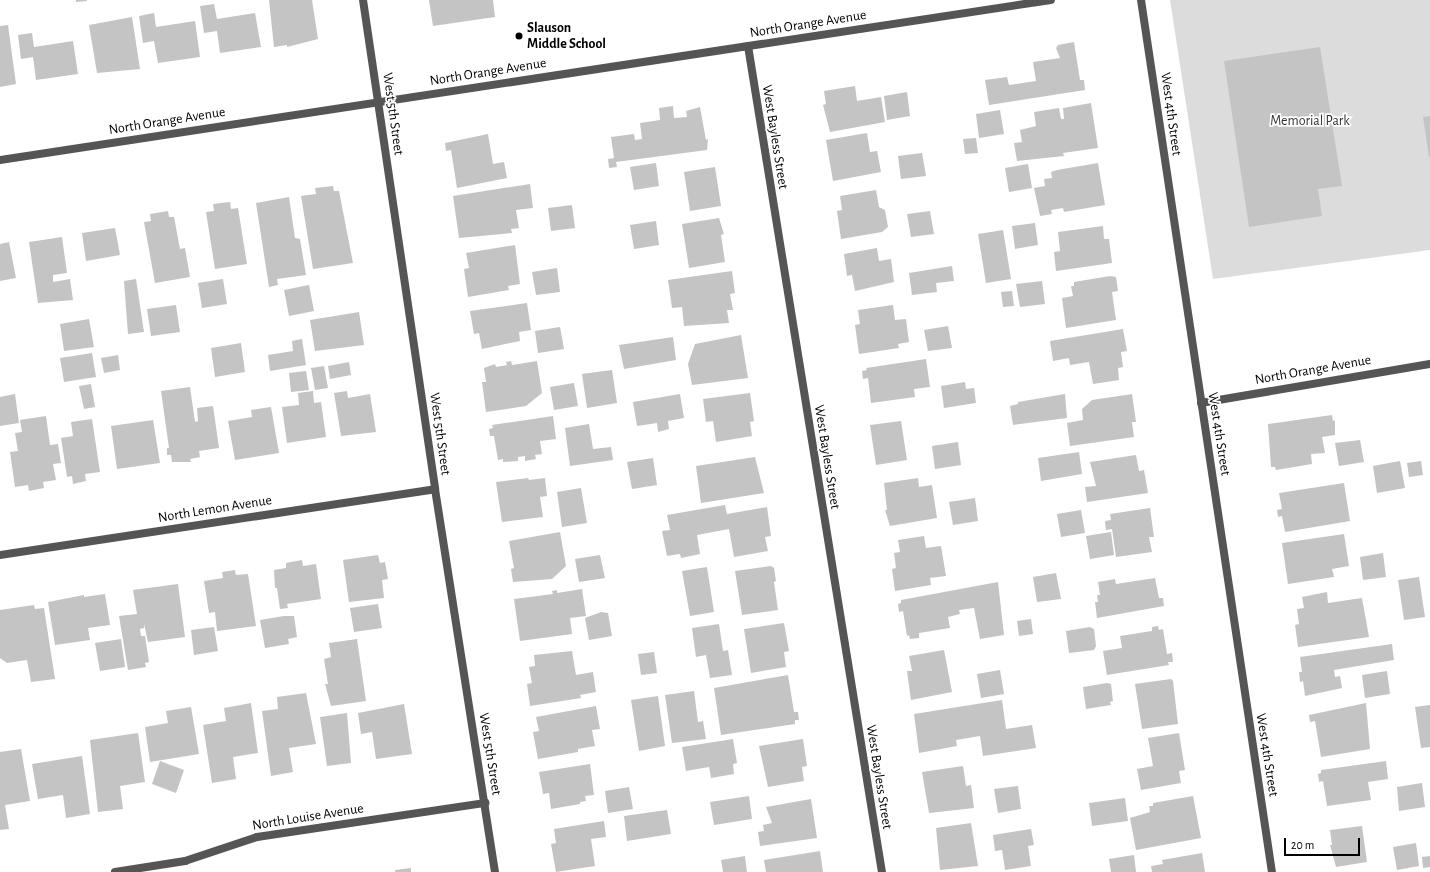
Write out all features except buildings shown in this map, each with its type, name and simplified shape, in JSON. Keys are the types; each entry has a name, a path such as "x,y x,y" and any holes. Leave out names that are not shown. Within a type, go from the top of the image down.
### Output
{"street":[{"name":"West 5th Street","path":"363,0 435,489 495,872"},
{"name":"North Orange Avenue","path":"0,160 1051,0"},
{"name":"West 4th Street","path":"1141,0 1272,872"},
{"name":"West Bayless Street","path":"748,46 882,872"},
{"name":"North Orange Avenue","path":"1201,403 1430,364"},
{"name":"North Lemon Avenue","path":"0,555 435,489"},
{"name":"North Louise Avenue","path":"116,872 185,861 257,837 484,803"}],"green space":[{"name":"Memorial Park","path":"1170,0 1430,0 1430,250 1213,279"}],"place":[{"name":"Slauson Middle School","path":"519,36"}]}
